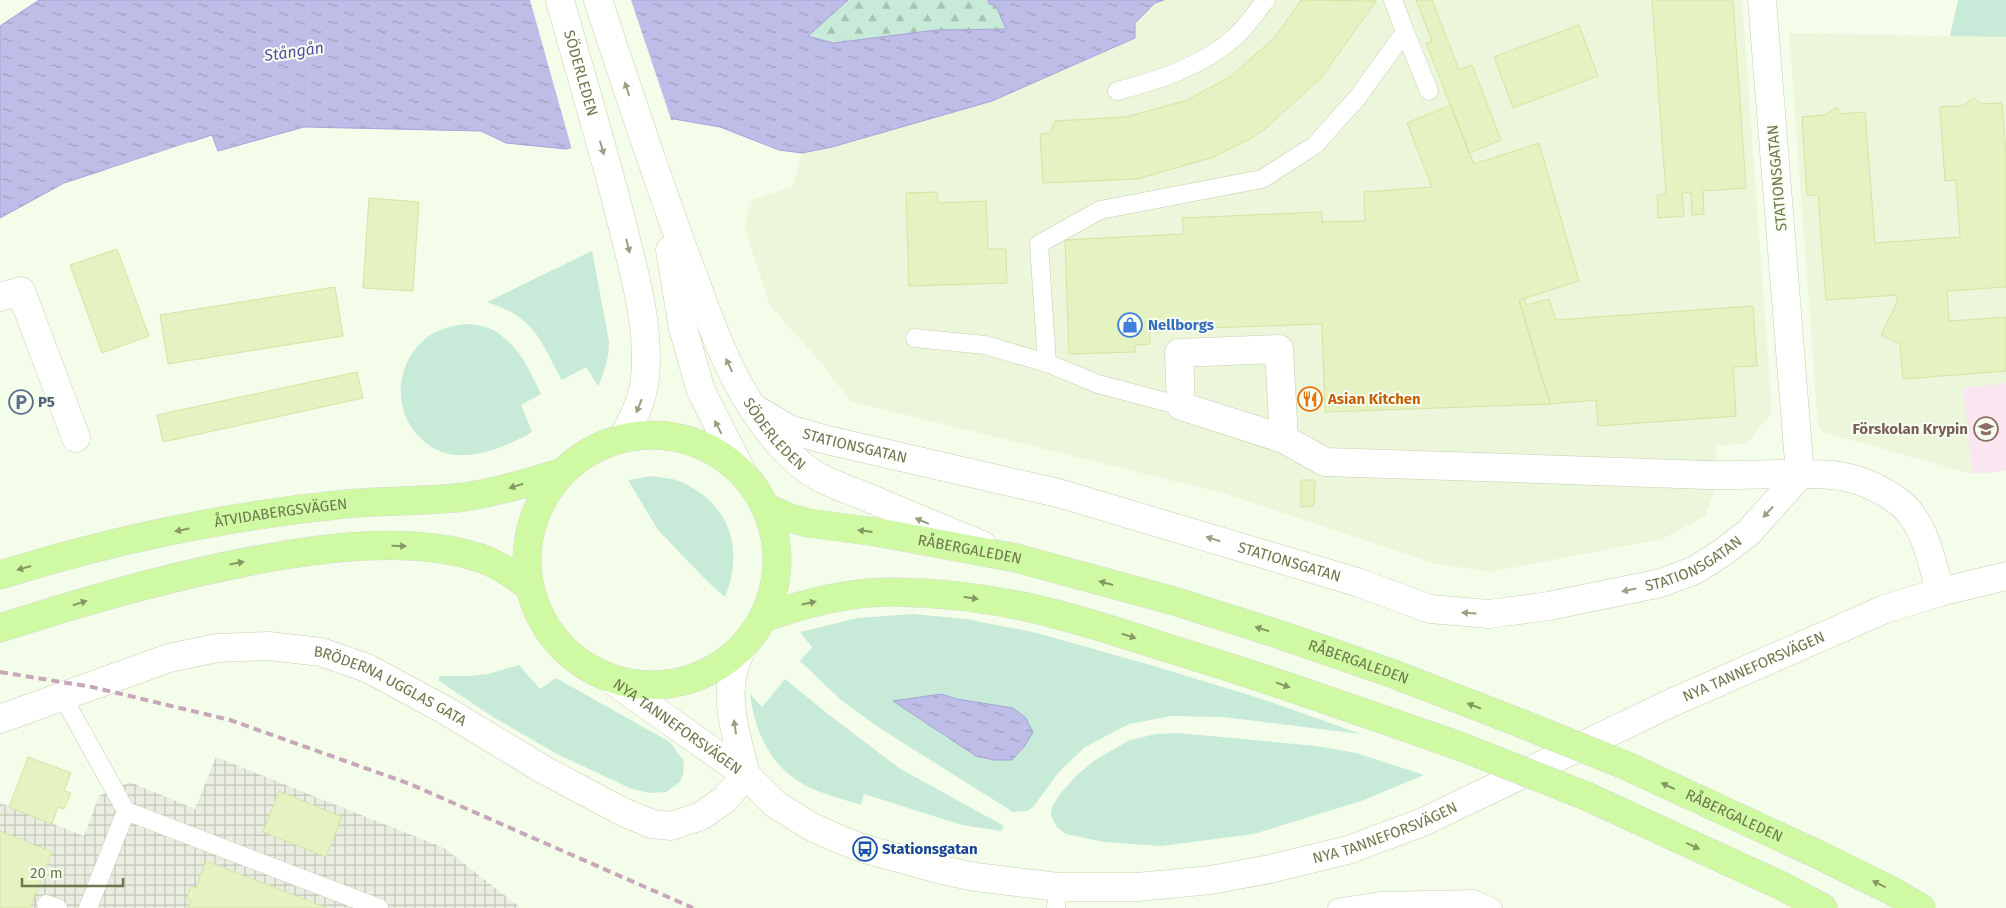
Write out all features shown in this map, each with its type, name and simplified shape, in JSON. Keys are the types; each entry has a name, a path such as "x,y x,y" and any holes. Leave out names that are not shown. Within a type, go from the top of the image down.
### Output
{"main road":[{"path":"655,434 686,439 716,451 741,470 755,488 765,507 773,528 777,551 777,574 772,597 763,618 742,647 719,665 694,678 666,684 637,684 609,678 581,663 557,642 540,616 529,586 526,561 529,537 536,513 547,491 563,472 601,445 623,438 655,434"},
{"name":"ÅTVIDABERGSVÄGEN","path":"0,575 138,538 248,517 337,505 464,497 507,489 563,472"},
{"name":"RÅBERGALEDEN","path":"765,507 808,523 876,532 1016,558 1174,601 1391,673 1627,766 1816,854 1892,891 1921,908"},
{"path":"0,628 97,598 236,563 315,550 355,546 403,546 453,550 499,566 529,586"},
{"path":"763,618 803,604 844,596 894,592 952,595 1030,608 1249,672 1462,747 1586,796 1823,908"}],"street":[{"name":"SÖDERLEDEN","path":"560,0 616,199 641,306 646,352 641,402 623,438"},
{"name":"SÖDERLEDEN","path":"598,0 659,185 722,351 752,407 776,440 800,465 832,484 1016,558"},
{"name":"STATIONSGATAN","path":"752,407 789,429 823,439 1058,493 1357,582 1430,609 1489,614 1548,606 1661,583 1695,570 1722,553 1749,532 1800,475 1762,0"},
{"name":"SÖDERLEDEN","path":"659,185 683,328 691,361 701,391 741,470"},
{"path":"0,298 21,291 76,438"},
{"path":"1284,438 1279,349 1179,353 1181,406 1284,438 1325,462 1727,475 1832,475 1855,479 1874,486 1896,499 1916,520 1940,592"},
{"name":"NYA TANNEFORSVÄGEN","path":"609,678 746,775 775,804 810,826 865,849 1057,898 1137,887 1210,880 1270,869 1348,850 1423,822 1671,702 1885,609 1940,592 2006,576"},
{"name":"BRÖDERNA UGGLAS GATA","path":"0,719 169,658 217,648 269,646 321,652 367,668 445,710 544,770 623,812 652,824 671,826 701,816 724,800 746,775"},
{"name":"NYA TANNEFORSVÄGEN","path":"742,647 732,674 731,698 735,733 746,775"}],"lane":[{"path":"1117,91 1154,82 1200,62 1236,36 1266,0"},
{"path":"1393,0 1429,91"},
{"path":"1047,363 1039,244 1100,210 1262,179 1315,144 1357,98 1405,32"},
{"path":"915,338 985,345 1047,363 1098,384 1181,406"},
{"path":"63,697 126,811 379,908"},
{"path":"88,908 126,811"},
{"path":"1338,908 1381,901 1474,899 1493,908"}],"shaded area":[{"path":"1164,0 1742,0 1772,412 1747,443 1716,446 1714,492 1705,516 1662,539 1490,572 1432,563 1222,493 850,401 823,365 770,305 744,226 753,199 793,187 802,153 832,147 992,101 1135,38 1135,23 1155,3"},
{"path":"1789,33 2006,37 2006,383 1963,388 1972,474 1823,432 1818,426"},
{"name":"Förskolan Krypin","path":"2006,383 2006,471 1972,474 1963,388"},
{"path":"216,757 444,848 521,908 0,908 0,803 84,836 99,796 130,782 195,809"}],"green space":[{"path":"848,0 988,0 989,4 996,6 1006,29 936,30 833,43 807,36"},
{"path":"1958,0 2006,0 2006,37 1950,36"},
{"path":"592,251 609,341 606,364 598,386 586,367 562,380 539,338 526,322 510,312 487,302"},
{"path":"468,324 489,328 509,342 522,357 541,394 521,405 532,432 490,451 479,454 456,455 436,450 414,431 403,407 402,381 410,356 429,336 448,327"},
{"path":"653,476 676,480 690,486 714,505 722,516 732,542 733,555 733,569 725,597 658,530 628,480"},
{"path":"913,614 966,619 1037,633 1262,699 1361,734 1223,717 1172,716 1129,724 1085,747 1058,773 1034,806 1027,811 1013,812 881,729 841,700 800,661 812,647 800,632 858,618","holes":["941,694 957,699 1013,708 1012,759 994,760 976,755 894,702"]},
{"path":"519,665 540,689 556,678 670,742 684,761 680,782 666,792 650,793 632,789 559,755 493,717 439,681 439,677 443,676 488,674"},
{"path":"785,679 899,768 1004,826 1001,831 962,825 864,794 861,805 824,793 797,781 781,767 767,749 754,717 750,694 762,707"},
{"path":"1179,733 1316,746 1356,753 1424,775 1361,801 1254,834 1161,846 1104,842 1066,834 1057,827 1051,816 1052,807 1060,794 1077,775 1095,760 1130,740 1156,734"}],"water":[{"name":"Stångån","path":"39,0 848,0 808,36 833,43 936,30 1006,29 996,6 989,4 988,0 1164,0 1155,3 1135,23 1135,38 992,101 832,147 802,153 779,150 720,127 674,119 566,149 506,143 481,131 304,127 218,151 212,135 64,183 0,218 0,26"},
{"path":"941,694 957,699 1013,708 1025,717 1033,732 1024,747 1012,760 994,760 976,756 893,701"}],"pier":[{"path":"530,0 631,0 672,122 572,150"},
{"path":"190,142 191,144 106,172 105,170"}],"building":[{"path":"1301,0 1376,1 1321,78 1267,127 1252,138 1211,158 1137,179 1043,183 1040,134 1050,133 1055,121 1126,117 1185,101 1230,77 1275,37"},
{"path":"1416,0 1432,0 1459,70 1472,65 1501,140 1469,153 1426,43 1432,41"},
{"path":"1652,0 1733,0 1746,188 1703,191 1704,214 1692,215 1691,192 1682,193 1684,216 1658,218 1657,195 1666,194"},
{"path":"1579,25 1598,76 1513,108 1494,57"},
{"path":"1974,98 1980,104 2002,103 2006,153 2006,287 1947,291 1949,321 2006,317 2006,371 1903,379 1900,344 1881,335 1897,302 1897,295 1826,300 1818,195 1807,195 1802,117 1825,115 1837,107 1840,114 1865,112 1875,243 1960,237 1956,180 1945,181 1940,107 1962,106"},
{"path":"1451,105 1474,164 1539,143 1579,281 1519,300 1550,404 1325,412 1322,324 1150,330 1150,344 1135,345 1135,352 1069,354 1065,240 1184,234 1182,218 1322,212 1322,222 1365,221 1364,192 1432,187 1407,123"},
{"path":"937,192 938,203 986,201 988,249 1006,249 1007,283 909,286 906,193"},
{"path":"369,198 419,202 413,291 363,288"},
{"path":"117,249 149,336 102,353 70,265"},
{"path":"335,287 343,336 168,364 160,315"},
{"path":"1524,299 1526,305 1549,299 1556,320 1753,306 1757,366 1733,367 1736,416 1598,426 1596,400 1550,404 1519,300"},
{"path":"357,372 363,398 163,442 157,415"},
{"path":"1301,480 1315,480 1314,506 1301,507"},
{"path":"28,757 71,773 64,791 71,793 64,809 58,807 52,824 9,807"},
{"path":"279,791 342,817 326,857 263,832"},
{"path":"0,831 52,852 30,908 0,908"},
{"path":"206,861 327,908 188,908 191,900 187,898 191,886 196,888"}],"railway":[{"path":"0,672 92,687 230,720 410,784 693,908"}],"place":[{"name":"Nellborgs","path":"1130,325"},
{"name":"Asian Kitchen","path":"1310,399"},
{"name":"P5","path":"21,402"},
{"name":"Förskolan Krypin","path":"1986,429"},
{"name":"Stationsgatan","path":"865,849"}]}
